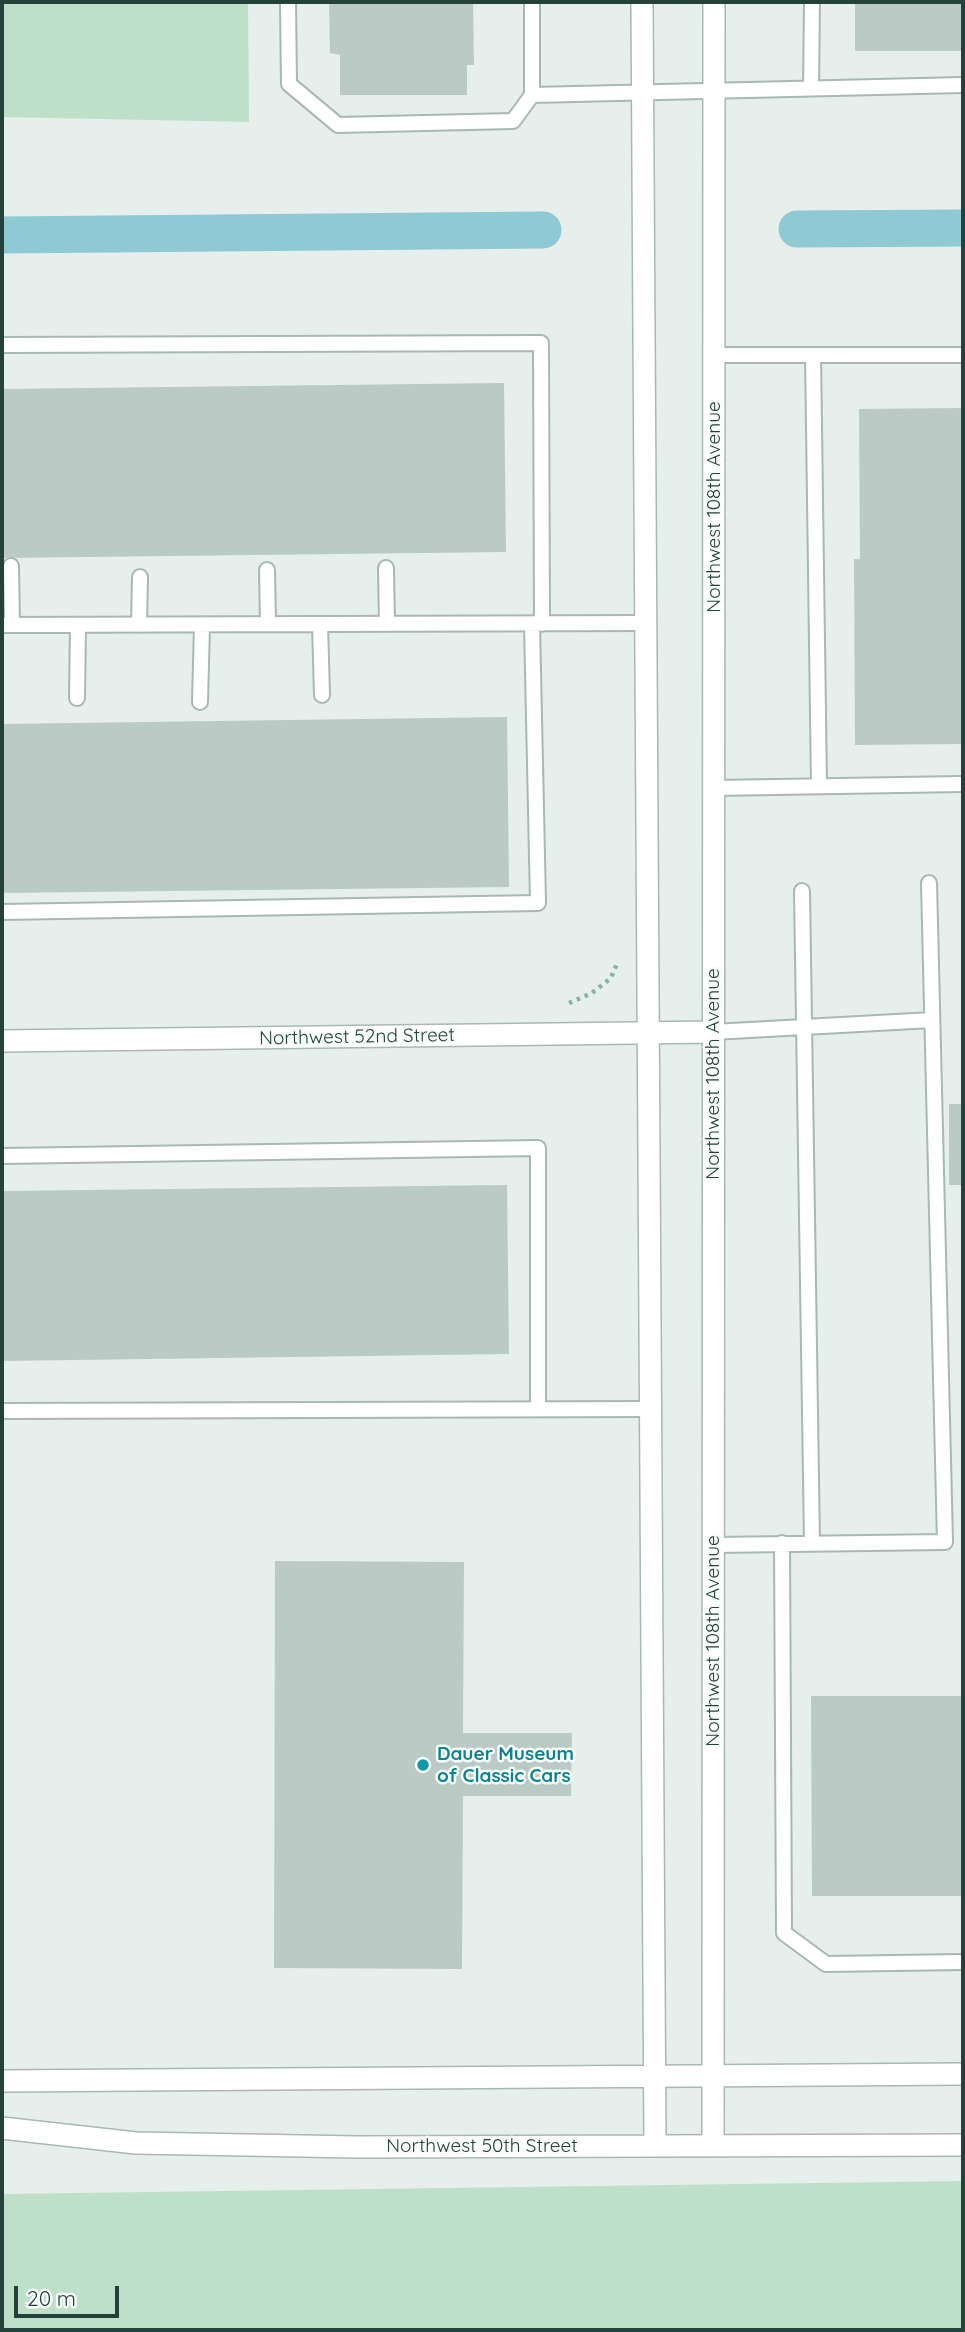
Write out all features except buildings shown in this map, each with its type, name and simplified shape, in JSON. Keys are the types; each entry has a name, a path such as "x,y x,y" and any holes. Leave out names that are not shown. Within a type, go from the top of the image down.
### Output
{"street":[{"path":"642,2 646,1034 655,2145"},
{"name":"Northwest 108th Avenue","path":"713,2146 714,2"},
{"name":"Northwest 52nd Street","path":"2,1041 713,1032"},
{"path":"2,2081 963,2074"},
{"name":"Northwest 50th Street","path":"2,2128 136,2143 357,2147 963,2145"}],"lane":[{"path":"288,2 289,84 338,125 513,121 532,95 531,2"},
{"path":"811,88 812,2"},
{"path":"532,95 643,95 963,85"},
{"path":"2,345 541,343 537,624 538,903 2,912"},
{"path":"714,355 963,355"},
{"path":"813,355 819,786"},
{"path":"11,566 7,625 645,623"},
{"path":"386,568 387,624"},
{"path":"267,570 268,624"},
{"path":"139,625 140,577"},
{"path":"320,624 322,695"},
{"path":"77,698 78,625"},
{"path":"200,702 202,625"},
{"path":"713,788 963,784"},
{"path":"713,1545 945,1542 929,883"},
{"path":"802,891 813,1543"},
{"path":"713,1032 932,1020"},
{"path":"2,1156 538,1148 538,1409"},
{"path":"2,1410 649,1409"},
{"path":"782,1543 784,1933 826,1964 963,1962"}],"green space":[{"path":"2,2 248,2 249,122 2,117"},
{"path":"963,2181 963,2330 2,2330 2,2194"}],"waterway":[{"path":"797,229 963,228"},
{"path":"2,235 543,230"}],"place":[{"name":"Dauer Museum of Classic Cars","path":"423,1765"}]}
